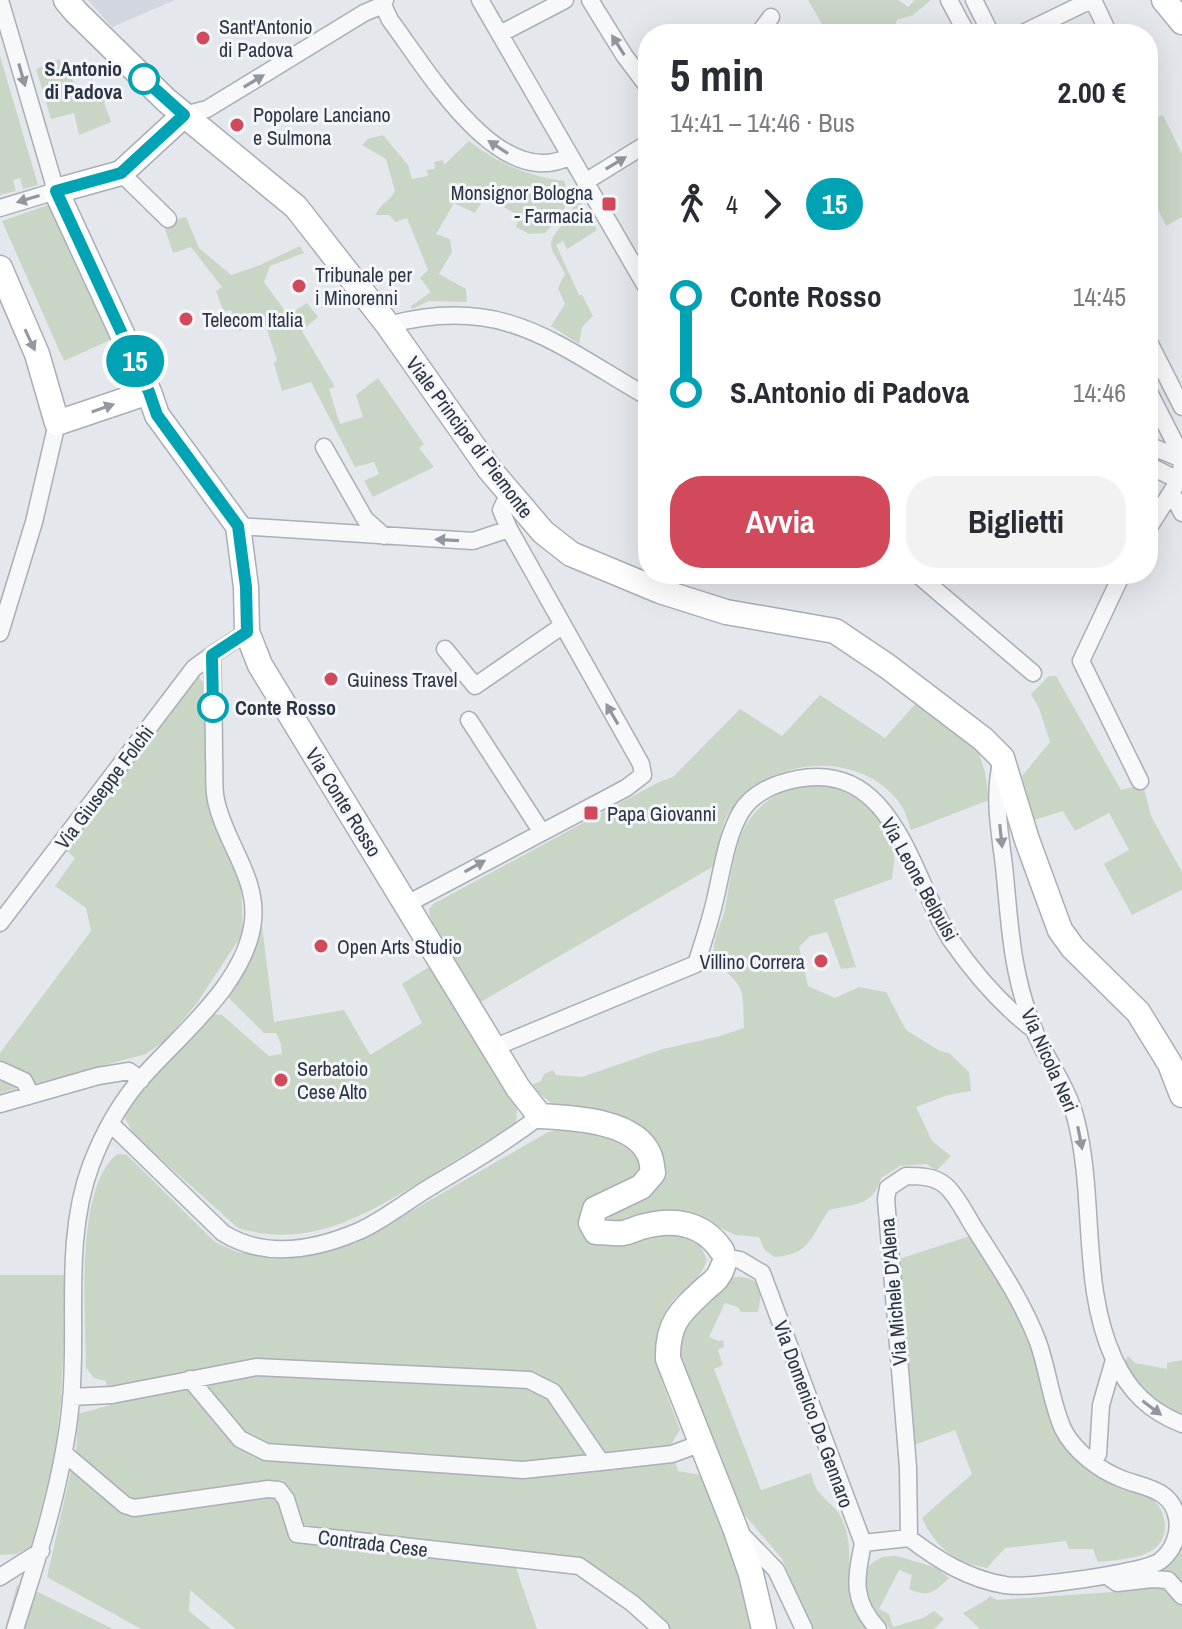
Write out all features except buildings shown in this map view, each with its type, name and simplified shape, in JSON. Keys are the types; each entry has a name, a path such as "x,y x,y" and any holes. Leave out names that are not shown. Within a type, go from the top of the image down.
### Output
{"street":[{"name":"Via Conte Rosso","path":"0,0 56,191 157,415 238,526 246,587 247,632 260,665 493,1048 540,1116"},
{"name":"Viale Principe di Piemonte","path":"66,0 99,36 184,115 296,207 388,325 509,493 543,532 571,554 638,582"},
{"path":"480,0 638,273"},
{"path":"500,34 565,0"},
{"path":"590,0 638,74"},
{"path":"949,0 962,24"},
{"path":"974,0 986,24"},
{"path":"1042,24 1092,0 1104,24"},
{"path":"1164,0 1182,22"},
{"path":"0,208 121,173 184,115 207,109 384,2 390,20 460,113 495,148 520,159 556,164 570,156"},
{"path":"766,24 771,17"},
{"path":"585,182 638,149"},
{"path":"121,173 168,219"},
{"path":"0,268 37,354 57,423 34,522 0,633"},
{"path":"388,325 416,317 449,314 496,318 538,332 638,391"},
{"path":"1158,360 1182,407"},
{"path":"57,423 149,392"},
{"path":"1158,416 1180,473 1182,513"},
{"path":"324,447 365,519 384,536"},
{"path":"1158,454 1180,473"},
{"path":"1158,468 1180,473"},
{"path":"1158,512 1180,473"},
{"path":"407,904 626,788 643,775 641,764 509,529 501,510 509,493"},
{"path":"238,526 473,541 509,529"},
{"name":"Viale Principe di Piemonte","path":"643,584 726,612 835,631 983,739 1002,758"},
{"path":"929,584 1033,673"},
{"path":"1117,584 1081,661 1140,781"},
{"path":"445,649 475,686 562,626"},
{"name":"Via Giuseppe Folchi","path":"0,923 194,668 247,632"},
{"path":"15,1629 41,1551 65,1454 71,1397 76,1235 84,1186 111,1124 141,1080 194,1027 248,946 253,918 251,898 242,863 215,800 212,655"},
{"path":"469,720 541,831"},
{"path":"1002,758 1027,840 1060,930 1073,948 1138,1012 1170,1064 1182,1095"},
{"name":"Via Nicola Neri","path":"1002,758 997,800 1011,955 1033,1029 1066,1091 1076,1119 1085,1167 1092,1259 1104,1335 1128,1386 1161,1415 1182,1424"},
{"name":"Via Leone Belpulsi","path":"493,1048 696,964 710,922 732,832 741,810 753,797 767,789 793,779 813,776 847,782 863,789 880,805 950,937 977,975 1011,1013 1033,1029"},
{"path":"0,1070 24,1081 31,1095"},
{"path":"0,1104 98,1076 129,1071 141,1080"},
{"path":"111,1124 223,1233 257,1249 297,1249 360,1231 513,1137 540,1116 616,1127 642,1144 650,1155 653,1173 641,1187 595,1209 591,1223 596,1232 624,1233 644,1226 678,1222 696,1227 714,1239 725,1258 717,1279 678,1316 668,1340 668,1359 735,1528 751,1574 764,1629"},
{"name":"Via Michele D'Alena","path":"909,1538 908,1467 886,1199 888,1188 906,1176 937,1180 952,1193 1017,1294 1038,1344 1063,1428 1074,1446 1093,1462"},
{"name":"Via Domenico De Gennaro","path":"725,1258 740,1260 762,1273 863,1543"},
{"path":"878,1629 866,1616 856,1583 863,1543 909,1538 939,1561 976,1578 1009,1586 1142,1568 1159,1561 1173,1546 1178,1530 1177,1515 1171,1502 1160,1491 1120,1478 1093,1462 1098,1454 1101,1405 1114,1360"},
{"path":"71,1397 112,1395 256,1367 529,1380 553,1392 601,1462"},
{"path":"190,1379 240,1439 266,1452 523,1470 672,1454 702,1443"},
{"name":"Contrada Cese","path":"65,1454 125,1505 134,1508 279,1490 286,1499 297,1534 579,1566 632,1603 661,1629"},
{"path":"735,1528 776,1570 804,1629"},
{"path":"0,1577 41,1551"},
{"path":"1106,1575 1117,1583 1168,1580 1182,1596"}],"shaded area":[{"path":"88,0 175,0 112,27"}],"green space":[{"path":"808,0 898,0 908,7 915,0 931,0 913,15 897,20 896,24 822,24"},
{"path":"0,56 38,185 23,189 20,178 13,180 16,191 0,195"},
{"path":"59,59 82,95 95,88 108,99 104,102 111,122 79,135 74,113 51,119 36,69"},
{"path":"1163,115 1182,154 1182,217 1166,226 1158,209 1158,117"},
{"path":"383,135 408,165 412,179 428,176 427,170 435,169 434,162 443,160 444,165 469,141 514,168 565,181 563,213 545,233 529,234 516,227 520,216 485,197 475,213 454,203 436,234 450,239 452,252 439,274 466,289 467,302 429,301 412,309 411,306 431,292 420,278 428,270 407,218 396,222 389,215 375,215 395,191 386,159 362,145 368,139"},
{"path":"575,193 597,230 567,249 563,241 556,245 579,295 582,295 593,316 582,327 579,344 551,326 565,304 558,288 565,274 551,245 571,211"},
{"path":"48,205 110,340 64,361 2,221"},
{"path":"186,217 199,248 231,275 300,246 304,253 270,266 264,282 288,315 307,303 318,317 302,331 335,387 329,389 340,424 363,417 356,395 378,378 424,444 419,448 434,467 373,497 364,481 379,474 374,462 355,467 311,382 282,391 274,363 277,360 265,324 239,331 231,310 224,312 216,291 222,287 191,247 173,253 163,223"},
{"path":"198,676 207,687 210,799 241,882 243,933 197,1003 167,1039 146,1054 0,1093 0,1053 91,931 86,908 55,886 75,858 63,848"},
{"path":"1049,676 1056,676 1121,790 1144,788 1151,816 1182,872 1182,890 1132,915 1104,864 1129,850 1109,813 1075,831 1063,811 1034,820 1022,776 1050,742 1031,694"},
{"path":"820,695 885,738 917,702 976,745 985,772 989,800 911,830 899,802 881,784 860,773 836,767 812,766 765,780 745,794 729,813 714,866 479,1003 430,917 429,909 433,904 673,777 740,709 782,736"},
{"path":"798,785 842,788 864,800 885,825 894,857 892,879 834,900 856,967 841,969 827,932 810,936 799,947 808,986 835,998 859,987 886,992 906,1030 940,1051 949,1053 969,1072 971,1091 948,1095 916,1107 932,1141 951,1156 936,1171 927,1164 900,1166 881,1178 868,1199 829,1210 808,1243 796,1253 786,1256 774,1257 765,1250 759,1237 735,1235 699,1217 616,1225 609,1222 608,1213 662,1163 553,1104 529,1086 541,1081 544,1074 553,1070 556,1075 582,1077 663,1049 744,1028 741,990 717,961 715,941 742,834 761,806"},
{"path":"262,926 274,1022 344,1010 370,1055 422,1023 402,984 432,965 517,1109 516,1124 382,1204 337,1225 290,1235 238,1228 134,1135 124,1116 131,1102 212,1014 222,1015 269,1056 282,1054 276,1033 264,1033 228,997"},
{"path":"563,1129 621,1141 639,1154 645,1164 641,1175 584,1229 688,1235 699,1243 707,1260 696,1279 671,1303 657,1334 656,1350 662,1382 680,1430 670,1446 678,1471 701,1475 737,1565 752,1629 648,1629 632,1591 579,1557 307,1532 299,1521 291,1493 283,1480 137,1500 127,1497 76,1452 78,1414 111,1405 106,1381 94,1378 86,1368 84,1286 88,1223 94,1195 103,1171 117,1154 127,1155 215,1242 237,1252 287,1259 356,1243 548,1132"},
{"path":"970,1236 1010,1298 1035,1359 1050,1417 1060,1441 1071,1456 1084,1466 1150,1496 1160,1509 1165,1525 1163,1536 1151,1551 1130,1558 1098,1562 1093,1549 1069,1549 1066,1541 1005,1548 987,1568 965,1562 947,1552 927,1529 922,1518 972,1474 955,1430 914,1445 899,1259"},
{"path":"0,1275 67,1275 61,1399 54,1462 31,1546 17,1554 0,1555"},
{"path":"734,1277 750,1279 758,1286 758,1312 741,1312 738,1307 725,1303 709,1337 723,1340 724,1347 718,1350 723,1365 714,1369 761,1490 811,1473 818,1491 840,1515 849,1544 854,1605 869,1629 812,1629 782,1559 738,1507 676,1357 689,1321"},
{"path":"1128,1356 1135,1363 1167,1369 1167,1363 1182,1360 1182,1414 1148,1394 1125,1361"},
{"path":"73,1462 130,1515 266,1497 278,1500 292,1541 516,1568 537,1629 236,1629 190,1590 189,1611 211,1629 141,1629 47,1577"},
{"path":"1182,1546 1182,1629 980,1629 963,1613 990,1596 997,1600 1128,1591 1155,1584 1160,1569"},
{"path":"897,1556 937,1568 949,1578 935,1590 922,1593 909,1589 912,1575 899,1570 879,1609 889,1614 893,1627 923,1618 934,1611 944,1619 934,1629 890,1629 872,1604 864,1575 869,1566 880,1558"},
{"path":"17,1585 36,1591 113,1629 5,1629"}],"bus line":[{"name":"15","path":"144,79 184,115 121,173 56,191 157,415 238,526 246,587 247,632 212,655 213,707"}],"place":[{"name":"Sant'Antonio di Padova","path":"203,38"},
{"name":"S.Antonio di Padova","path":"144,79"},
{"name":"Popolare Lanciano e Sulmona","path":"237,125"},
{"name":"Monsignor Bologna - Farmacia","path":"609,204"},
{"name":"Tribunale per i Minorenni","path":"299,286"},
{"name":"Telecom Italia","path":"186,319"},
{"name":"Guiness Travel","path":"331,679"},
{"name":"Conte Rosso","path":"213,707"},
{"name":"Papa Giovanni","path":"591,813"},
{"name":"Open Arts Studio","path":"321,946"},
{"name":"Villino Correra","path":"821,961"},
{"name":"Serbatoio Cese Alto","path":"281,1080"}]}
